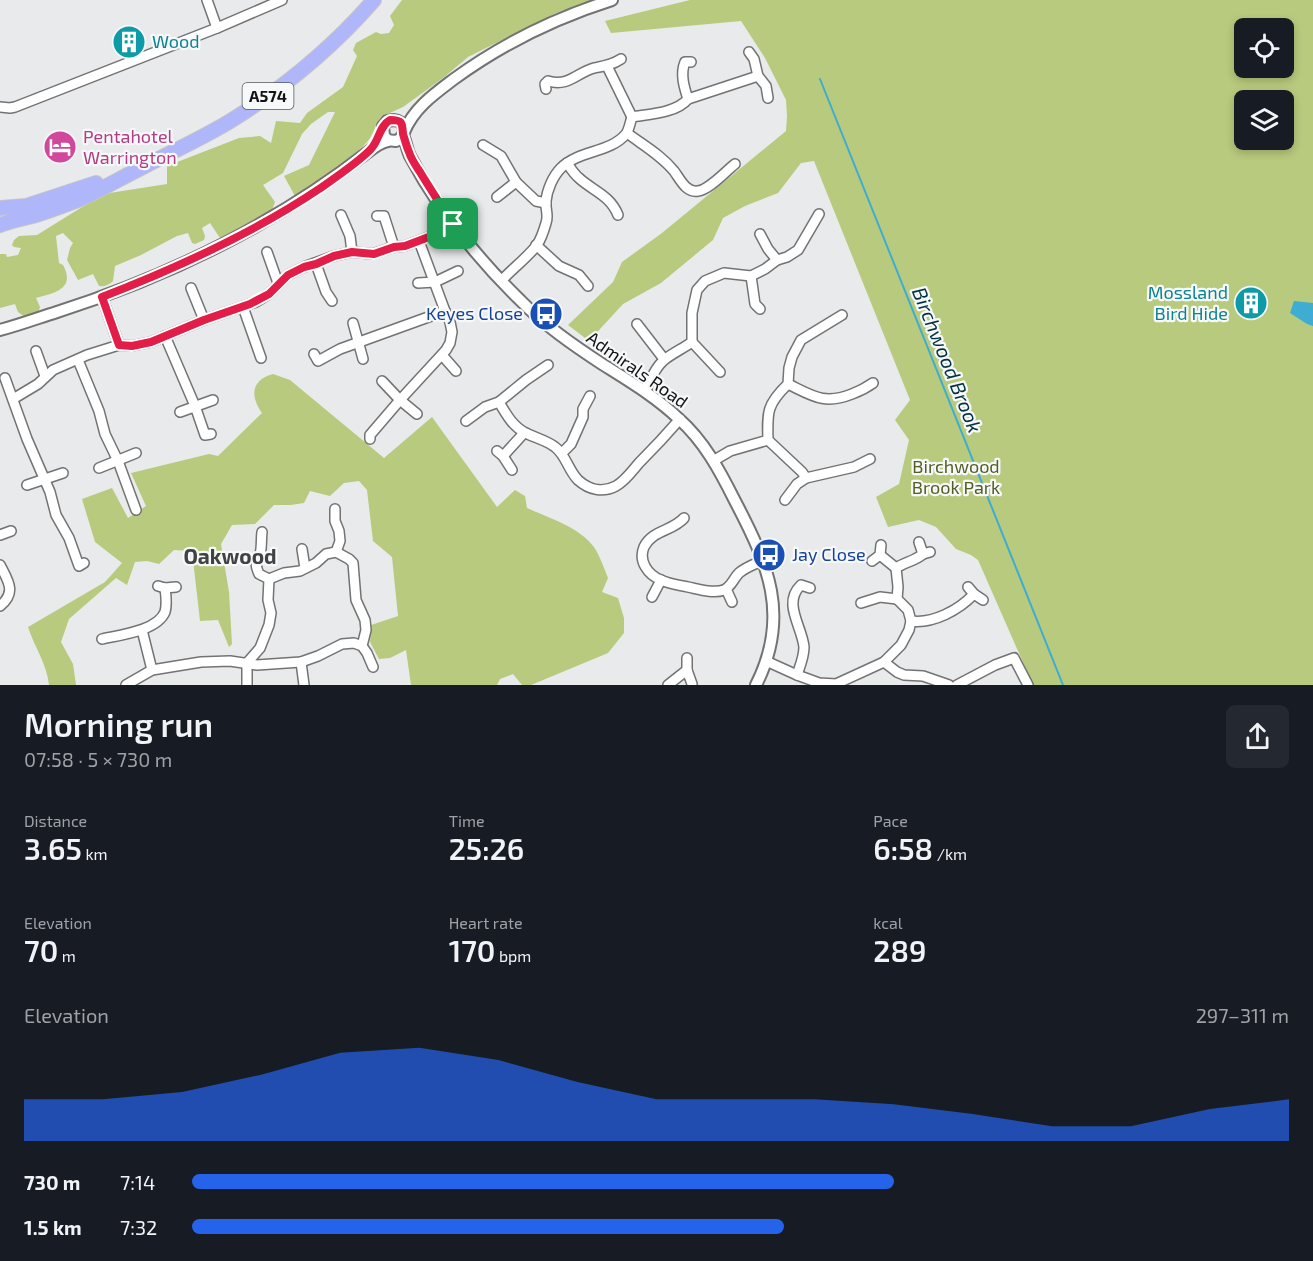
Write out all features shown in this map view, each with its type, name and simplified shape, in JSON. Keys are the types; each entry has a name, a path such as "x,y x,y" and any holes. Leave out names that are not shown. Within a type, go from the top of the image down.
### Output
{"main road":[{"name":"A574","path":"0,225 43,213 108,187 208,134 260,102 294,76 327,48 374,0"},
{"name":"A574","path":"0,208 26,206 144,167"}],"street":[{"path":"207,0 217,28"},
{"path":"0,107 15,107 217,28 282,0"},
{"path":"0,330 102,297 143,281 252,229 319,188 372,149 398,140 404,133 409,120 422,104 488,56 531,32 579,10 612,0"},
{"path":"749,52 766,86 768,98"},
{"path":"546,89 544,84 548,81 572,80 591,69 614,64 621,60"},
{"path":"688,99 684,88 682,67 685,62 691,62"},
{"path":"501,280 536,245 546,222 548,213 546,203 552,180 558,172 575,158 618,142 627,133 632,117 607,66"},
{"path":"632,117 673,109 683,105 688,99 759,76"},
{"path":"372,149 385,123 422,104"},
{"path":"390,120 400,122 404,133"},
{"path":"382,129 384,136 390,141"},
{"name":"Admirals Road","path":"404,133 409,153 453,224 520,301 546,324 592,358 645,391 680,419 704,446 728,485 750,529 764,560 772,590 774,609 771,645 756,685"},
{"path":"627,133 661,156 682,183 695,192 708,187 718,172 735,164"},
{"name":"Admirals Road","path":"390,141 409,153"},
{"path":"483,145 501,156 516,182 536,201 546,203"},
{"path":"567,163 581,180 604,195 619,216"},
{"path":"497,197 516,182"},
{"path":"341,214 350,236 352,252"},
{"path":"721,375 692,342 692,313 697,290 705,281 724,273 752,276 777,260 787,257 798,250 819,214"},
{"path":"377,216 384,216 394,247"},
{"path":"13,399 39,384 53,370 87,355 119,345 132,346 151,342 243,307 269,294 288,275 304,267 352,252 374,254 405,246 442,232 453,224"},
{"path":"760,232 768,249 777,260"},
{"path":"370,439 370,435 442,355 450,343 452,332 450,322 419,241"},
{"path":"536,245 559,266 579,275 588,286"},
{"path":"267,252 278,283"},
{"path":"316,264 326,292 332,301"},
{"path":"418,284 435,282 458,271"},
{"path":"752,276 755,304 760,309"},
{"path":"191,288 204,320"},
{"path":"102,297 119,345"},
{"path":"243,307 261,360"},
{"path":"314,354 318,361 340,349 445,311"},
{"path":"806,478 768,440 767,417 772,401 788,384 792,357 801,340 842,315"},
{"path":"353,323 363,359"},
{"path":"637,324 664,359"},
{"path":"165,336 205,435 211,434"},
{"path":"645,391 664,359 679,352 692,342"},
{"path":"36,351 45,376"},
{"path":"442,355 456,371"},
{"path":"78,360 136,510"},
{"path":"466,421 485,407 499,402 548,365"},
{"path":"5,378 27,439 50,492 56,515 69,538 79,566 84,563"},
{"path":"382,381 417,414"},
{"path":"788,384 818,398 831,400 840,399 865,389 874,382"},
{"path":"562,453 574,439 583,417 583,409 590,396"},
{"path":"180,412 213,400"},
{"path":"499,402 514,424 524,433 553,445 562,453 568,468 578,480 589,488 598,490 609,489 622,482 680,419"},
{"path":"572,405 583,409"},
{"path":"512,470 500,453 524,433"},
{"path":"713,461 730,451 768,440"},
{"path":"99,468 136,453"},
{"path":"785,500 797,484 806,478 856,471 870,459"},
{"path":"27,485 63,472"},
{"path":"336,552 340,540 335,521 337,508"},
{"path":"682,525 666,529 652,537 642,550 645,566 651,574 661,580 707,591 722,591 732,584 741,572 764,560"},
{"path":"0,535 11,531"},
{"path":"263,531 256,567 259,574 269,579 284,573 300,572 327,554 336,552 353,563 356,600 365,620 366,630 362,646"},
{"path":"896,568 926,553 919,542"},
{"path":"302,549 305,568"},
{"path":"878,554 896,568 897,599"},
{"path":"0,565 7,576 10,593 0,606"},
{"path":"247,685 248,663 260,648 269,626 271,613 268,600 269,579"},
{"path":"652,597 661,580"},
{"path":"797,675 804,648 793,613 794,595 801,585 810,588"},
{"path":"100,639 142,630 158,621 165,611 162,587 176,587"},
{"path":"726,589 732,602"},
{"path":"911,621 932,620 965,603 971,591 983,600"},
{"path":"766,660 819,683 836,685 885,662 901,645 909,630 911,621 908,610 897,599 880,597 861,604"},
{"path":"142,630 148,685"},
{"path":"126,685 148,672 201,662 257,665 301,662 342,644 354,643 362,646 373,667"},
{"path":"685,656 692,684"},
{"path":"957,685 995,665 1014,658 1028,685"},
{"path":"301,662 304,685"},
{"path":"885,662 904,675 923,676 949,685"},
{"path":"668,685 687,670"}],"green space":[{"path":"402,0 591,0 556,13 468,57 403,107 381,117 369,139 359,150 333,171 295,196 284,176 309,165 335,112 328,112 311,124 302,134 283,173 263,185 275,202 272,210 220,238 210,223 202,228 204,240 195,244 192,243 188,233 177,236 115,266 113,281 99,286 93,274 78,280 67,260 73,243 63,233 56,236 59,263 63,265 66,273 65,285 56,292 36,298 40,307 38,314 25,317 18,312 15,304 0,308 0,254 6,254 7,257 18,255 21,248 12,245 19,236 37,235 103,194 167,184 167,166 239,138 260,136 271,143 276,121 300,123 307,113 343,87 357,56 353,50 356,43 376,32 389,33 394,25 390,16"},
{"name":"Birchwood Brook Park","path":"690,0 1313,0 1313,685 1033,685 978,560 956,549 936,527 919,520 888,527 876,497 899,484 909,440 895,420 910,400 814,161 801,163 778,193 745,206 723,218 713,240 661,283 623,304 589,341 568,325 613,282 622,262 662,233 786,131 786,100 765,58 741,21 611,33 605,21"},
{"path":"273,374 290,380 384,458 432,417 497,507 515,490 525,496 527,508 554,519 588,540 600,558 608,578 602,592 618,598 624,618 624,633 608,653 531,685 522,685 513,674 500,679 497,685 411,685 406,650 390,658 379,659 370,642 371,625 398,616 392,557 373,541 367,490 359,481 344,483 330,496 310,491 304,503 274,505 255,524 232,525 221,544 229,592 232,644 229,647 218,620 200,621 192,551 174,550 159,564 147,561 135,562 127,585 116,578 69,619 61,642 73,664 76,685 49,685 46,670 28,627 105,582 122,563 95,542 82,499 112,488 128,518 146,506 131,473 209,454 218,456 262,413 254,395 255,389 260,380"}],"water":[{"path":"1294,301 1313,303 1313,326 1290,313"}],"waterway":[{"name":"Birchwood Brook","path":"820,79 1063,685"}],"place":[{"name":"Wood","path":"129,42"},
{"name":"Pentahotel Warrington","path":"60,147"},
{"name":"Mossland Bird Hide","path":"1251,303"},
{"name":"Keyes Close","path":"546,314"},
{"name":"Jay Close","path":"769,555"}],"district":[{"name":"Oakwood","path":"230,557"}],"route":[{"path":"390,120 397,120 404,128 403,135 409,153 453,224 442,232 405,246 374,254 352,252 304,267 288,275 269,294 256,302 151,342 132,346 119,345 102,297 217,247 289,208 372,149 385,123 390,120"}]}
